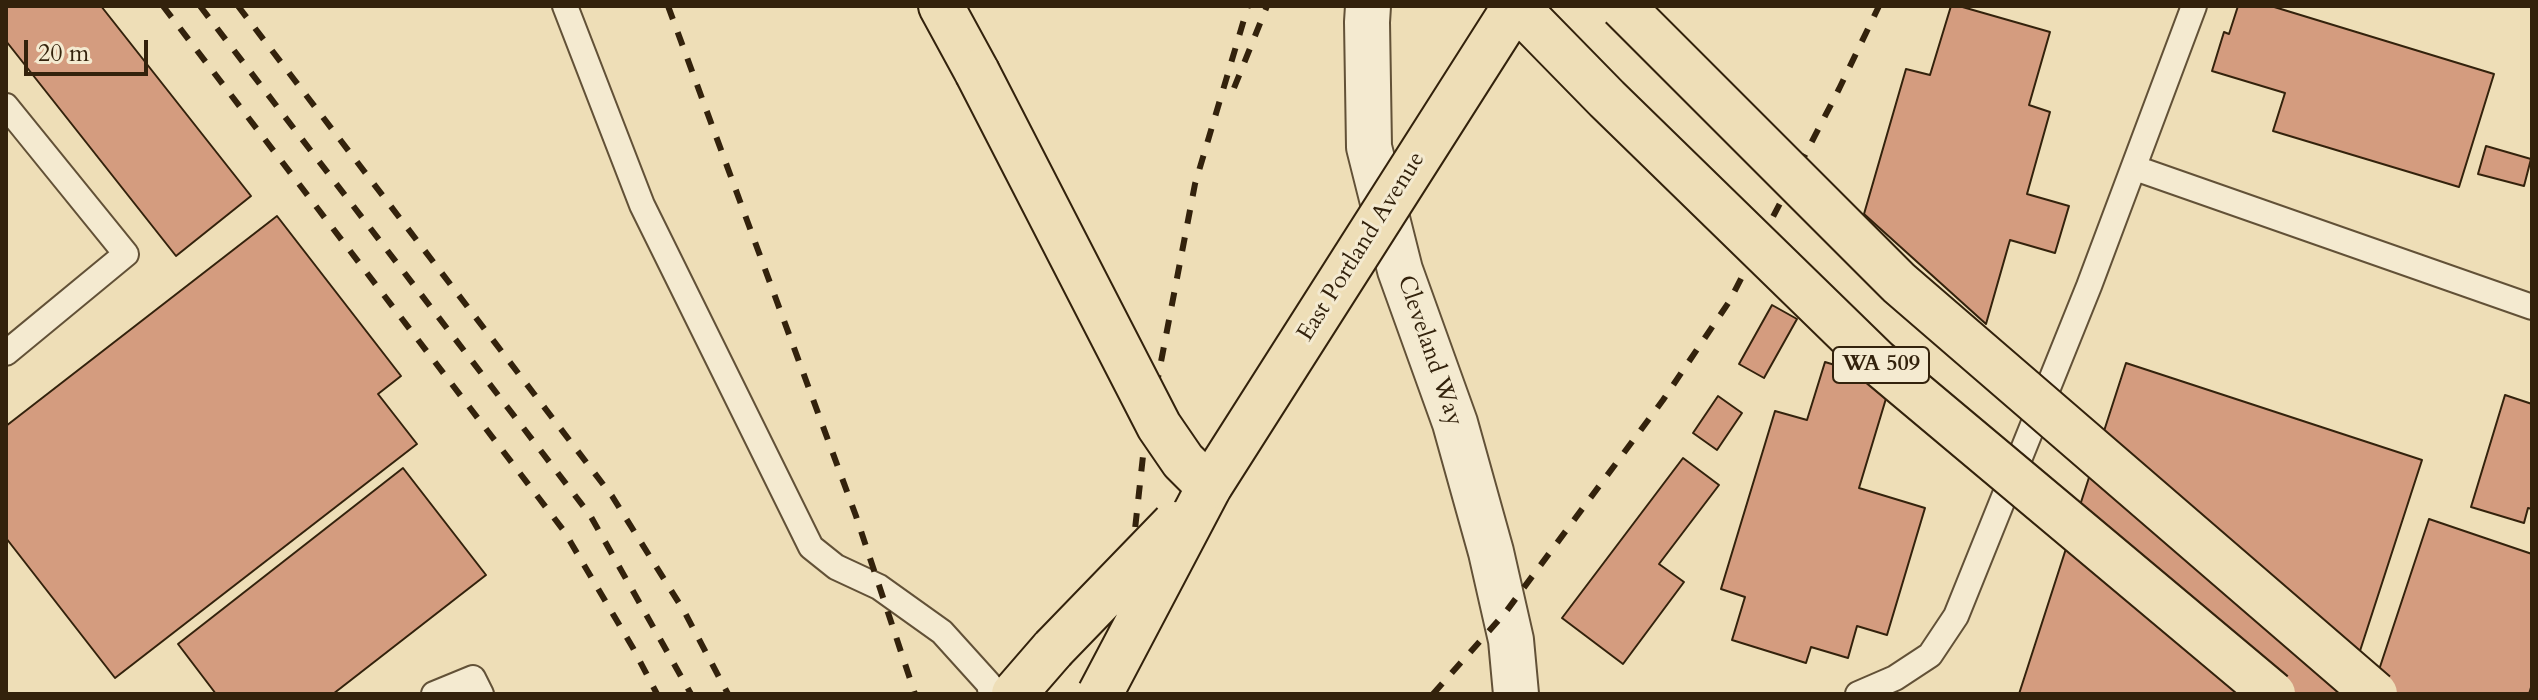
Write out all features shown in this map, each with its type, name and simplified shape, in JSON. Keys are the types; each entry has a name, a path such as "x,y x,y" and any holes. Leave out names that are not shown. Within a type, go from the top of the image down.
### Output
{"main road":[{"path":"941,6 1159,426 1183,461 1209,487"},
{"name":"East Portland Avenue","path":"1100,694 1209,487 1515,6"},
{"name":"WA 509","path":"1515,6 1876,361 2273,694"},
{"name":"WA 509","path":"1622,6 1899,283 2375,694"},
{"name":"East Portland Avenue","path":"1014,694 1053,649 1209,487"}],"street":[{"name":"Cleveland Way","path":"1368,6 1369,147 1400,270 1455,423 1491,552 1511,640 1516,694"}],"lane":[{"path":"565,6 642,205 811,547 836,567 879,587 942,632 989,684 991,694"},
{"path":"1858,694 1895,678 1930,655 1956,616 2135,168 2194,6"},
{"path":"6,106 126,254 6,353"},
{"path":"2135,168 2532,307"},
{"path":"434,694 473,678 481,694"}],"building":[{"path":"6,6 101,6 251,196 176,256 6,41"},
{"path":"1951,6 2050,32 2029,105 2050,112 2027,194 2069,206 2055,253 2010,240 1986,324 1864,214 1906,69 1930,75"},
{"path":"2238,6 2271,6 2494,74 2459,187 2273,131 2285,93 2212,71 2224,32 2229,34"},
{"path":"2486,146 2531,159 2524,186 2478,174"},
{"path":"277,216 401,376 378,394 417,444 115,678 6,538 6,426"},
{"path":"1772,305 1797,319 1764,378 1739,364"},
{"path":"1825,362 1891,382 1859,488 1925,508 1887,635 1857,626 1848,658 1811,647 1806,663 1732,640 1745,597 1721,589 1775,411 1807,420"},
{"path":"2126,363 2422,460 2346,694 2019,694"},
{"path":"2505,395 2532,404 2532,509 2528,508 2524,523 2471,507"},
{"path":"1718,396 1742,413 1717,450 1693,433"},
{"path":"1683,458 1719,485 1659,564 1684,582 1623,664 1562,618"},
{"path":"403,468 486,575 333,694 216,694 178,644"},
{"path":"2429,519 2532,554 2532,684 2529,694 2371,694"}],"railway":[{"path":"163,6 564,531 657,694"},
{"path":"200,6 590,515 691,694"},
{"path":"238,6 612,496 684,611 728,694"},
{"path":"668,6 856,516 915,694"},
{"path":"1117,694 1143,456 1195,184 1248,6"},
{"path":"1234,88 1267,6"},
{"path":"1433,694 1505,613 1663,400 1729,302 1879,6"}]}
